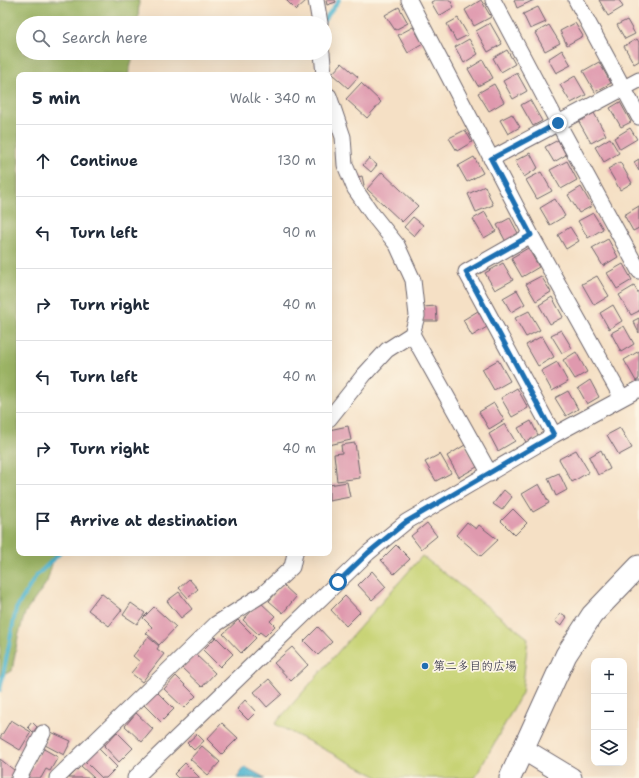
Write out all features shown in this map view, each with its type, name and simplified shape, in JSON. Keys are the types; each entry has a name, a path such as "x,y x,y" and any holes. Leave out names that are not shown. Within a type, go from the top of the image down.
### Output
{"street":[{"path":"316,0 319,16"},
{"path":"409,0 531,235 622,398"},
{"path":"493,0 639,271"},
{"path":"576,0 639,117"},
{"path":"323,60 324,72"},
{"path":"491,159 639,80"},
{"path":"332,105 343,137 345,166 355,189 373,216 397,245 413,280 417,316 412,334 387,350 364,375 332,416"},
{"path":"531,235 466,272 554,435"},
{"path":"412,334 490,474"},
{"path":"135,778 368,553 406,522 554,435 639,389"},
{"path":"57,778 216,624 263,594 292,567 294,556"},
{"path":"510,778 566,655 592,615 639,566"},
{"path":"19,778 43,733"},
{"path":"523,749 571,778"}],"green space":[{"path":"0,0 139,0 138,16 16,16 16,60 132,60 129,72 16,72 16,556 54,556 47,582 25,613 18,637 12,671 0,676"},
{"name":"第二多目的広場","path":"422,556 528,638 522,693 475,778 380,778 275,724"}],"water":[{"path":"245,767 265,778 237,778"}],"building":[{"path":"286,0 307,0 296,10"},
{"path":"326,0 335,0 336,2 327,5"},
{"path":"435,0 450,0 454,7 439,16 431,2"},
{"path":"481,0 491,17 474,26 465,10"},
{"path":"514,0 534,0 517,8"},
{"path":"599,0 619,0 623,7 608,16"},
{"path":"399,7 408,23 395,30 385,15"},
{"path":"538,7 546,22 530,29 523,14"},
{"path":"458,18 468,35 456,41 447,24"},
{"path":"627,20 635,34 625,39 617,25"},
{"path":"490,23 502,44 488,52 476,31"},
{"path":"575,23 583,36 567,45 560,31"},
{"path":"549,25 560,43 545,51 535,33"},
{"path":"413,27 423,44 408,53 398,35"},
{"path":"469,39 478,54 464,63 455,47"},
{"path":"637,39 639,42 639,61 634,64 624,46"},
{"path":"507,50 515,64 501,72 493,58"},
{"path":"562,50 571,65 556,73 548,59"},
{"path":"483,60 493,78 478,86 468,69"},
{"path":"599,62 611,83 595,92 583,71"},
{"path":"342,63 358,77 348,88 332,74"},
{"path":"517,73 527,91 513,99 503,81"},
{"path":"575,76 586,95 571,103 560,85"},
{"path":"361,83 381,102 367,118 346,99"},
{"path":"494,84 504,102 489,111 478,93"},
{"path":"530,100 542,121 533,126 521,105"},
{"path":"620,102 631,122 621,127 610,108"},
{"path":"594,113 606,135 591,143 579,122"},
{"path":"512,114 520,127 508,134 500,120"},
{"path":"630,128 637,139 620,149 614,138"},
{"path":"465,130 472,142 457,151 449,138"},
{"path":"610,138 619,153 604,162 595,147"},
{"path":"558,140 566,155 554,162 545,147"},
{"path":"530,153 538,168 524,177 515,161"},
{"path":"474,157 483,173 467,182 458,166"},
{"path":"369,158 377,165 371,172 363,165"},
{"path":"639,159 639,171 634,162"},
{"path":"567,161 577,180 561,189 550,170"},
{"path":"620,162 632,183 620,190 608,169"},
{"path":"382,172 418,206 402,222 367,189"},
{"path":"541,172 552,191 537,199 526,180"},
{"path":"362,176 364,185 358,187 355,178"},
{"path":"485,186 493,205 476,212 468,194"},
{"path":"581,187 592,206 579,213 568,195"},
{"path":"555,199 565,216 550,225 540,208"},
{"path":"639,206 639,228 633,231 624,215"},
{"path":"485,212 496,231 484,238 473,219"},
{"path":"593,213 603,229 588,238 578,221"},
{"path":"413,217 423,225 414,236 404,227"},
{"path":"510,218 519,235 506,242 497,225"},
{"path":"570,227 579,241 566,249 558,235"},
{"path":"608,239 618,257 603,266 592,248"},
{"path":"528,248 539,267 522,277 511,258"},
{"path":"503,263 513,280 495,290 485,273"},
{"path":"623,264 632,280 617,289 607,273"},
{"path":"541,276 551,292 536,301 526,284"},
{"path":"597,276 609,296 594,305 582,284"},
{"path":"634,286 639,294 639,311 631,315 619,295"},
{"path":"517,290 525,304 511,312 503,298"},
{"path":"552,297 563,317 550,324 539,305"},
{"path":"613,305 622,321 609,329 600,313"},
{"path":"436,306 437,321 423,321 423,307"},
{"path":"478,311 487,327 472,336 463,320"},
{"path":"529,311 540,330 526,337 515,318"},
{"path":"639,318 639,333 633,321"},
{"path":"624,326 634,344 621,352 611,333"},
{"path":"561,330 572,348 562,353 551,335"},
{"path":"542,336 554,357 538,366 526,345"},
{"path":"639,351 639,379 636,381 624,360"},
{"path":"576,352 587,372 575,379 563,360"},
{"path":"498,360 510,381 494,390 482,369"},
{"path":"557,362 568,382 552,391 541,371"},
{"path":"590,380 599,397 587,404 578,388"},
{"path":"517,388 528,408 512,417 501,398"},
{"path":"568,391 578,409 566,416 555,398"},
{"path":"494,403 504,420 489,429 479,412"},
{"path":"531,421 539,437 527,444 518,428"},
{"path":"505,424 515,441 498,451 489,434"},
{"path":"348,426 351,440 332,444 332,429"},
{"path":"620,428 632,448 619,455 607,435"},
{"path":"355,443 360,478 337,481 334,454 342,453 341,445"},
{"path":"465,445 477,467 459,477 447,456"},
{"path":"576,450 589,472 572,482 559,459"},
{"path":"601,450 610,469 598,475 589,457"},
{"path":"440,454 451,473 436,481 425,462"},
{"path":"559,473 567,490 556,496 548,478"},
{"path":"347,482 350,497 332,500 332,484"},
{"path":"539,484 549,503 533,512 522,494"},
{"path":"504,490 512,497 502,510 493,504"},
{"path":"513,509 527,523 515,535 501,521"},
{"path":"467,522 476,529 479,525 498,540 481,556 456,535"},
{"path":"427,523 437,536 421,549 411,536"},
{"path":"396,545 410,559 394,574 381,560"},
{"path":"372,571 386,587 372,600 358,585"},
{"path":"189,579 198,589 188,598 179,588"},
{"path":"283,585 296,597 283,613 269,601"},
{"path":"179,592 192,609 181,618 167,601"},
{"path":"101,593 122,610 109,626 88,610"},
{"path":"345,596 360,612 346,626 331,610"},
{"path":"260,602 275,616 270,621 275,626 265,636 260,632 258,634 243,620"},
{"path":"131,603 145,613 137,624 123,615"},
{"path":"154,607 176,627 159,645 146,633 152,627 143,618"},
{"path":"561,613 567,617 561,626 555,621"},
{"path":"238,620 256,638 241,653 223,634"},
{"path":"318,627 332,642 318,655 304,641"},
{"path":"148,637 159,646 157,649 164,654 142,682 131,673 140,662 133,656"},
{"path":"216,637 233,654 220,667 203,650"},
{"path":"292,647 308,665 291,681 274,663"},
{"path":"195,654 215,673 202,687 182,668"},
{"path":"176,676 196,696 184,708 164,689"},
{"path":"269,679 282,694 267,707 254,692"},
{"path":"156,691 174,709 161,722 143,704"},
{"path":"245,700 256,712 248,720 237,709"},
{"path":"136,713 153,729 142,742 125,726"},
{"path":"11,720 31,732 20,750 0,738"},
{"path":"32,722 37,727 33,732 28,727"},
{"path":"222,723 238,738 222,754 207,739"},
{"path":"51,732 71,741 64,755 45,745"},
{"path":"117,732 133,748 119,762 104,746"},
{"path":"197,734 204,741 194,750 187,743"},
{"path":"202,746 220,762 208,775 190,759"},
{"path":"97,747 117,767 106,778 102,778 84,760"},
{"path":"42,748 58,757 50,771 46,769 41,778 27,778"},
{"path":"0,759 19,774 16,778 0,778"},
{"path":"185,763 200,778 178,778 174,774"},
{"path":"81,766 94,778 69,778"}],"waterway":[{"path":"327,16 339,0"},
{"path":"0,690 16,609 36,576 57,556"}],"place":[{"name":"第二多目的広場","path":"425,666"}],"route":[{"path":"338,582 368,553 406,522 554,435 466,272 531,235 491,159 558,123"}]}
